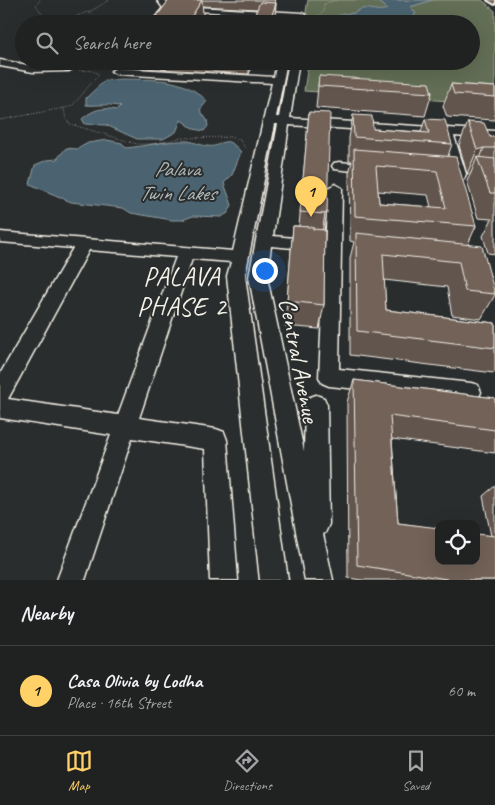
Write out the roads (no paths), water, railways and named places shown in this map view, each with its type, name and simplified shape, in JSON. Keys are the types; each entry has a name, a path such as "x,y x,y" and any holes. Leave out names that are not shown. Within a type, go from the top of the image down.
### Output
{"street":[{"path":"161,0 167,8 209,14 292,10 302,11 301,15"},
{"path":"161,15 167,8"},
{"path":"291,15 292,10"},
{"path":"0,63 15,66"},
{"path":"117,70 278,80"},
{"name":"Central Avenue","path":"280,70 277,120 258,277 320,580"},
{"name":"Central Avenue","path":"274,580 236,276 291,70"},
{"path":"277,120 495,135"},
{"path":"439,174 459,176 446,132"},
{"path":"339,166 389,170"},
{"path":"335,188 329,377 471,392"},
{"path":"0,237 240,257"},
{"path":"263,240 333,247"},
{"path":"0,393 84,244"},
{"path":"71,580 186,252"},
{"path":"316,405 316,530 329,580"},
{"path":"0,408 216,440 224,580"}],"water":[{"path":"371,0 433,0 410,7 416,13 415,15 340,15 355,13 363,9 387,9 382,4"},
{"name":"Palava Twin Lakes","path":"121,79 167,81 188,87 207,101 200,110 207,120 208,126 204,131 194,129 181,120 176,132 163,139 137,139 106,125 85,124 82,119 94,111 102,109 117,110 120,107 86,105 86,98 104,81"},
{"name":"Palava Twin Lakes","path":"107,140 122,143 126,148 180,141 188,141 204,146 227,142 235,146 241,152 232,175 224,183 232,205 228,213 221,217 193,216 182,220 172,220 131,213 123,208 71,202 30,184 35,165 47,160 57,159 66,148 77,149 88,143"}],"place":[{"name":"Casa Olivia by Lodha","path":"311,217"}],"district":[{"name":"PALAVA PHASE 2","path":"182,291"}]}
